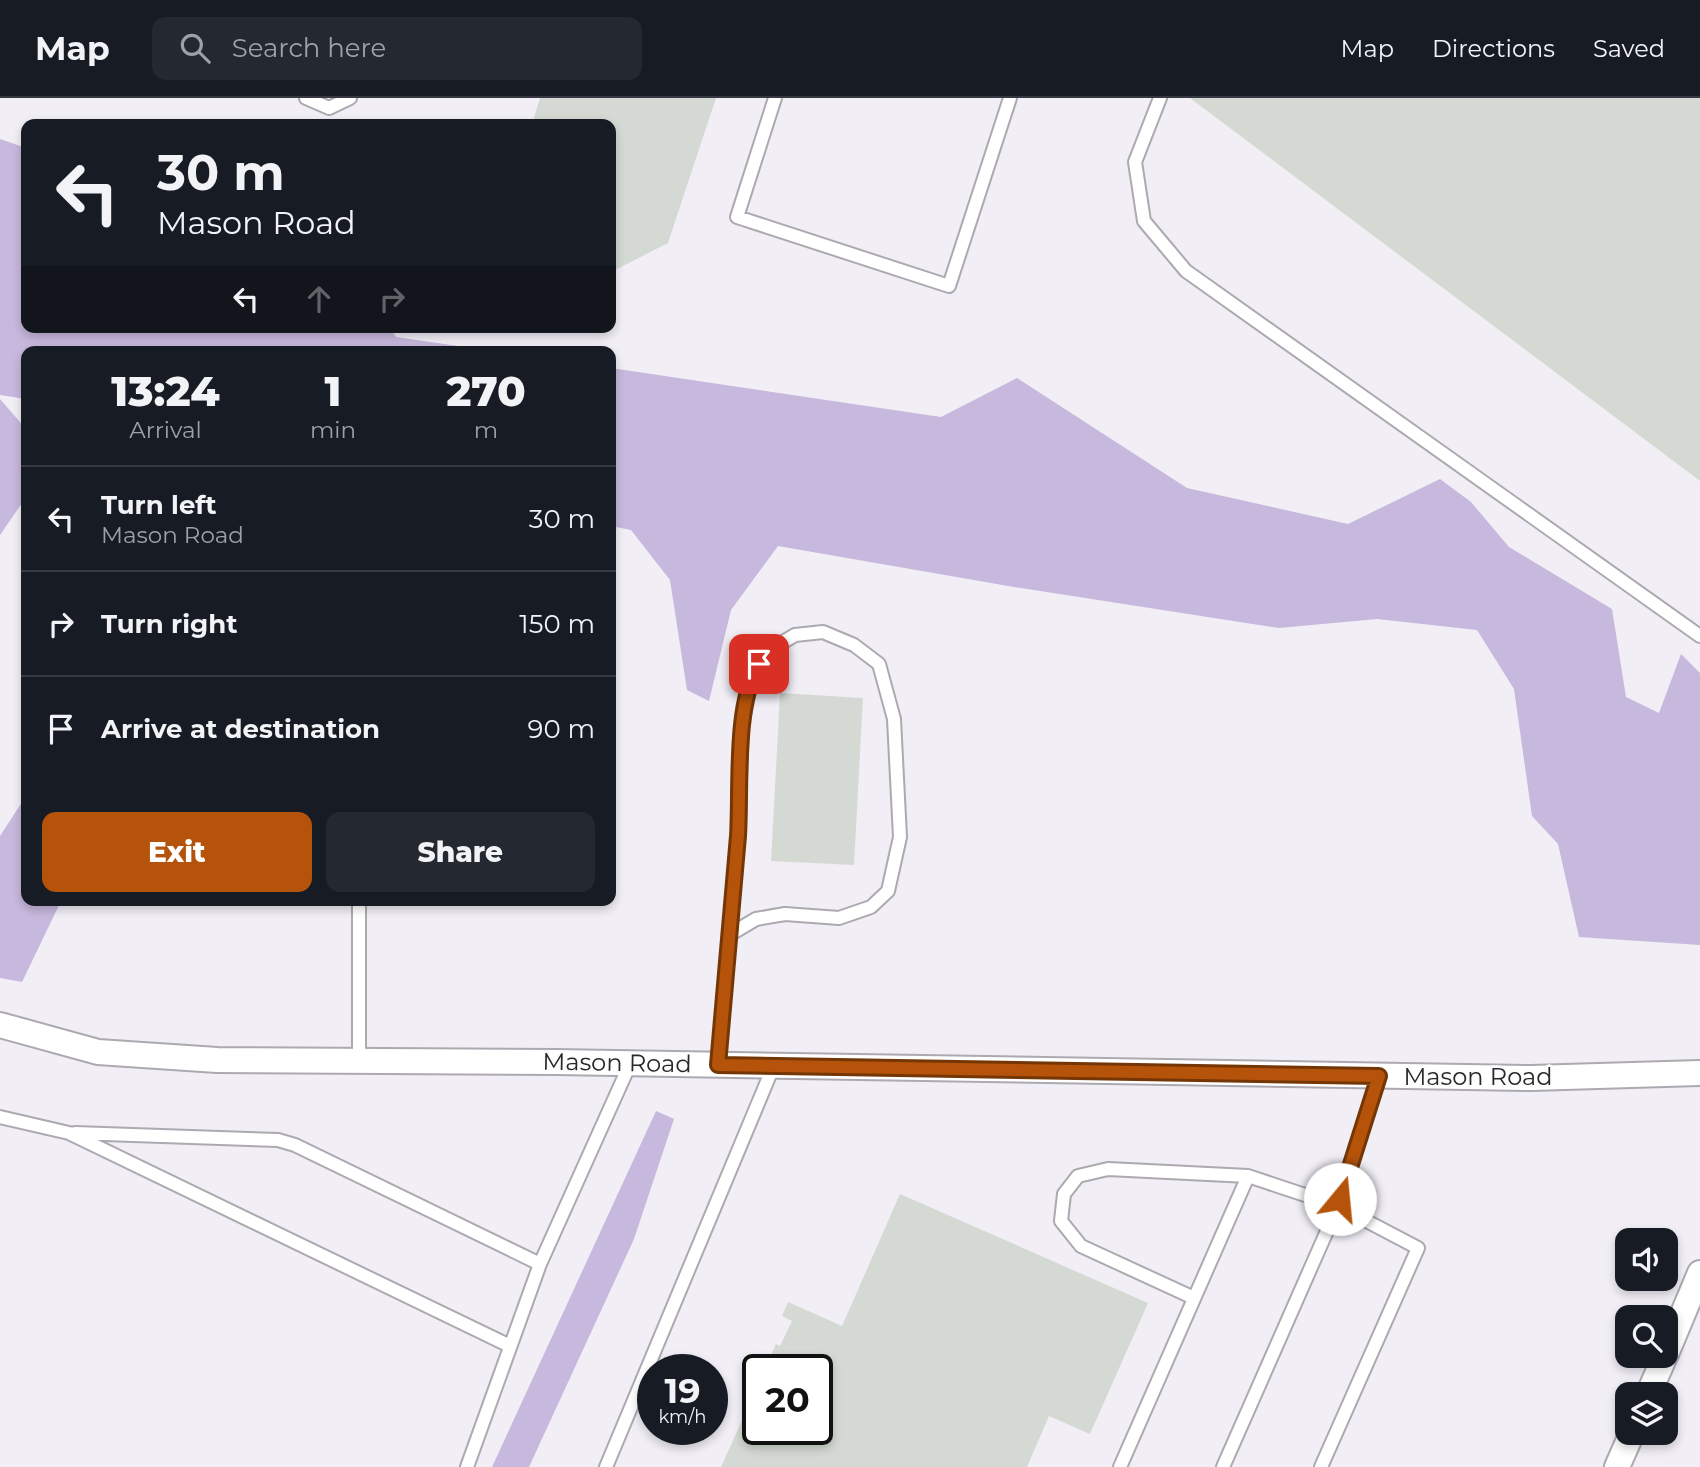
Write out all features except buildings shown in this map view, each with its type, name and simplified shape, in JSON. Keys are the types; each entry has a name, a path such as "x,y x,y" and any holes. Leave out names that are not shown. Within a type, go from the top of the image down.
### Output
{"street":[{"name":"Mason Road","path":"0,1025 98,1052 217,1060 774,1065 1531,1079 1700,1073"},
{"path":"1678,1326 1700,1273"},
{"path":"1617,1467 1627,1445"}],"lane":[{"path":"306,98 329,108 351,98"},
{"path":"775,98 737,217 949,286 1010,98"},
{"path":"1160,98 1135,162 1136,174 1144,221 1186,271 1700,636"},
{"path":"718,1065 729,935 738,833 742,725 752,676 766,652 794,635 823,632 854,645 879,664 894,719 900,837 888,891 871,907 839,918 785,914 756,919 729,935"},
{"path":"359,906 359,1061"},
{"path":"467,1467 540,1264 630,1064"},
{"path":"606,1467 774,1065"},
{"path":"1223,1467 1338,1206 1379,1076"},
{"path":"0,1117 69,1133 278,1140 295,1145 540,1264"},
{"path":"69,1133 510,1346"},
{"path":"1194,1298 1081,1246 1061,1221 1064,1194 1078,1176 1108,1169 1248,1176 1338,1206 1419,1248 1321,1467"},
{"path":"1119,1467 1248,1176"}],"shaded area":[{"path":"0,139 21,146 21,333 394,333 396,337 458,346 21,346 21,398 0,395"},
{"path":"616,369 941,417 1017,378 1187,488 1348,524 1440,479 1471,502 1509,547 1612,609 1626,697 1659,713 1681,654 1700,673 1700,945 1579,937 1558,844 1532,816 1514,689 1477,630 1377,619 1279,628 1014,587 778,546 731,610 709,701 687,690 670,580 631,530 616,527"},
{"path":"0,399 21,423 21,504 0,535"},
{"path":"21,804 21,906 59,906 22,982 0,978 0,836"},
{"path":"656,1111 674,1119 634,1239 529,1467 492,1467"}],"route":[{"path":"759,664 752,676 742,725 738,833 718,1065 1379,1076 1340,1199"}]}
